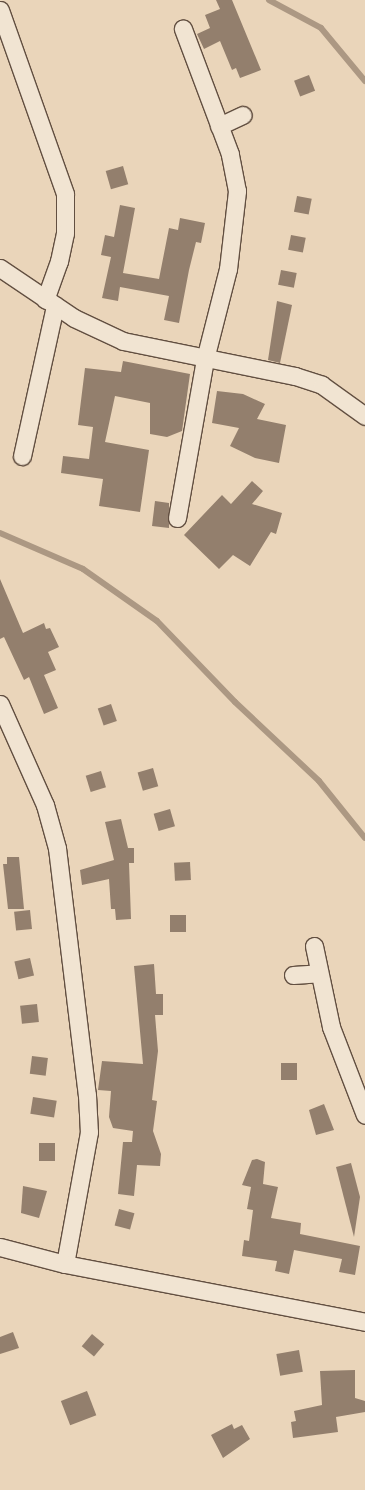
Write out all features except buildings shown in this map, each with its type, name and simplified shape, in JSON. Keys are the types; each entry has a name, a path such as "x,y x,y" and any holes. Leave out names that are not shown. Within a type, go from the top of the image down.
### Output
{"street":[{"path":"0,10 65,194 65,233 50,303 22,456"},
{"path":"177,518 205,359 228,269 236,211 235,176 219,126 183,28"},
{"path":"219,126 243,115"},
{"path":"0,268 50,303 123,341 205,359 230,361 322,385 365,416"},
{"path":"0,704 45,805 55,842 86,1087 89,1132 65,1264"},
{"path":"314,946 339,1053 365,1115"},
{"path":"293,975 319,972"},
{"path":"0,1248 65,1264 365,1322"}],"waterway":[{"path":"269,0 321,28 365,81"},
{"path":"0,533 83,569 157,621 235,702 319,781 365,838"}]}
